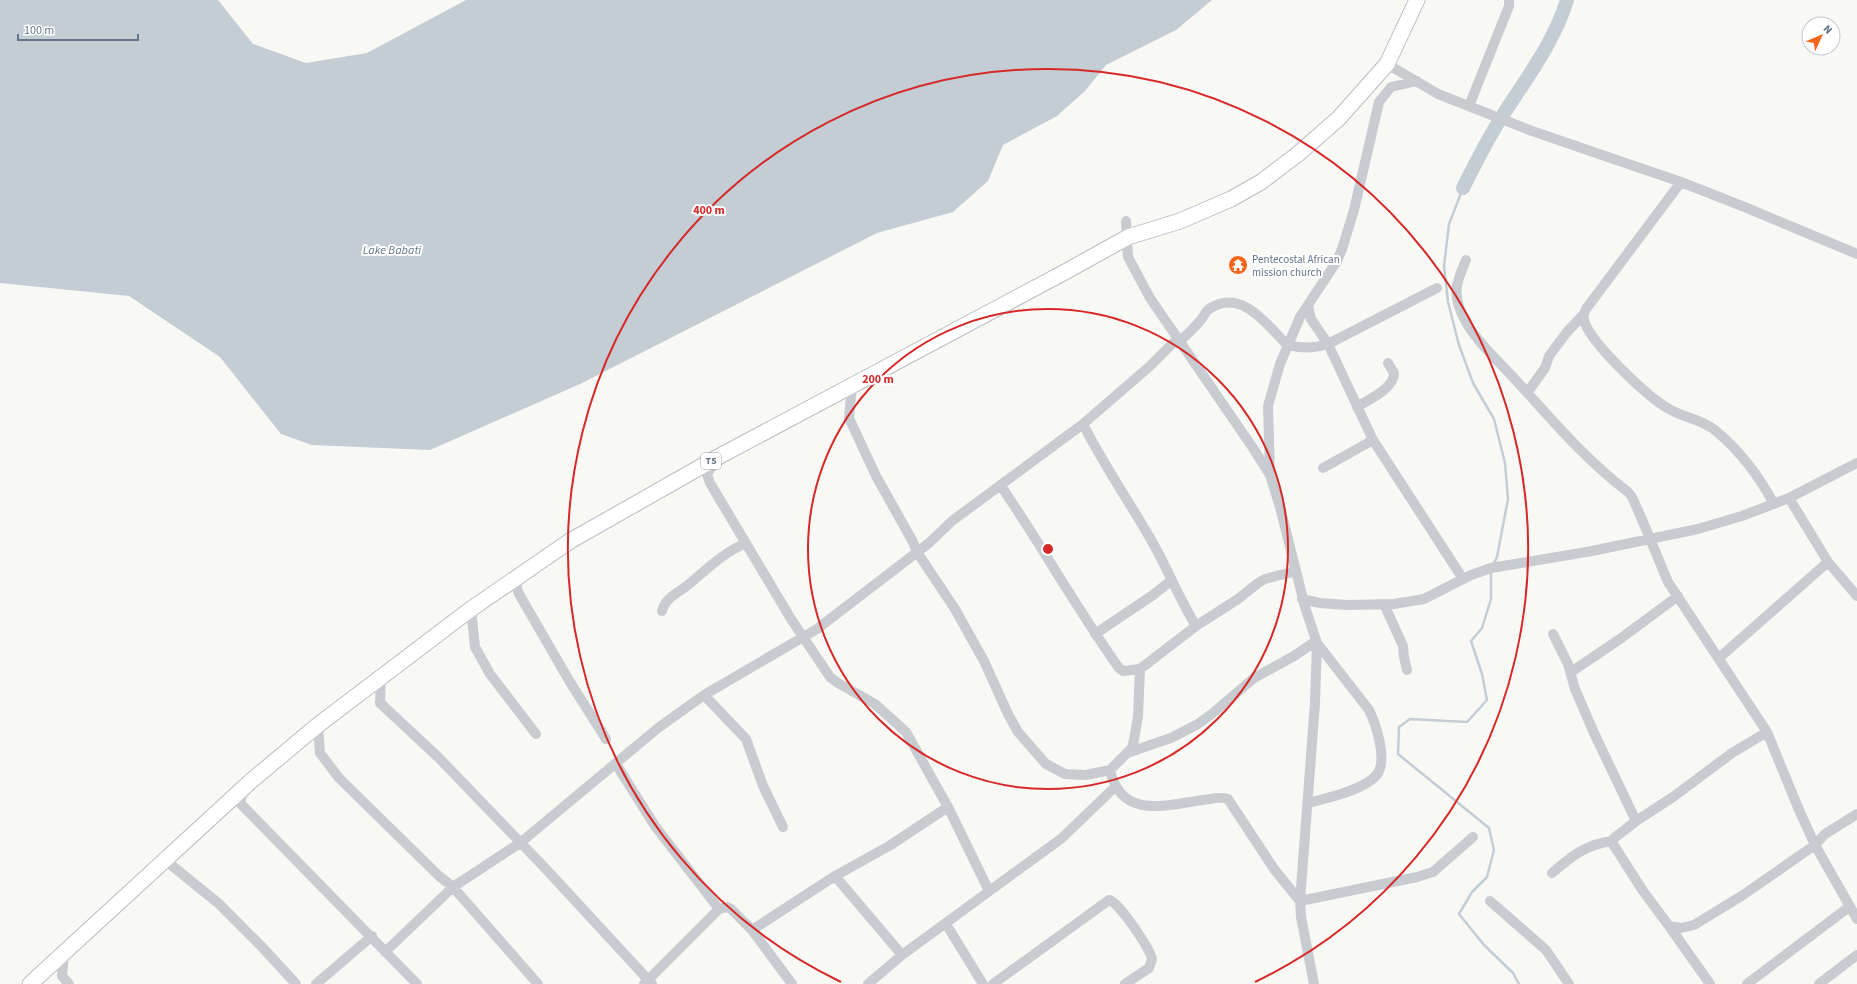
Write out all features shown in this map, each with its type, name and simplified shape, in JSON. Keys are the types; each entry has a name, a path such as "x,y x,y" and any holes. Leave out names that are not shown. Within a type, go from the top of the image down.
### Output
{"highway":[{"name":"T5","path":"30,984 244,788 318,725 471,609 528,569 584,533 718,457 1128,237 1180,221 1231,199 1262,182 1298,154 1339,118 1387,64 1417,0"}],"street":[{"path":"1469,106 1509,6 1509,0"},
{"path":"1387,64 1438,94 1532,131 1681,182 1857,254"},
{"path":"1308,803 1342,794 1372,778 1378,772 1381,756 1375,721 1369,710 1317,642 1302,599 1296,571 1270,476 1268,406 1274,380 1300,317 1338,261 1354,210 1379,102 1391,87 1417,81"},
{"path":"1527,393 1545,368 1549,356 1567,332 1583,315 1681,182"},
{"path":"1126,221 1128,257 1150,298 1253,448 1270,476"},
{"path":"1466,260 1456,283 1456,291 1461,312 1470,327 1490,352 1527,393 1591,461 1628,492 1651,538 1661,569 1767,732 1799,810 1849,907 1857,918"},
{"path":"386,952 453,887 520,843 658,728 704,695 803,638 930,542 952,521 1001,486 1082,424 1201,320 1209,309 1222,304 1238,303 1246,306 1256,313 1288,345 1301,348 1328,344 1437,288"},
{"path":"1308,305 1311,319 1328,344 1373,440 1463,579"},
{"path":"1583,315 1585,324 1590,332 1628,376 1654,400 1671,410 1708,424 1753,469 1774,504"},
{"path":"1357,406 1380,393 1392,381 1394,373 1388,363"},
{"path":"852,385 850,418 876,476 913,542 916,552 955,610 984,662 1018,732 1046,764 1065,774 1086,775 1110,770 1132,748 1138,716 1140,669"},
{"path":"1082,424 1094,447 1153,544 1196,626"},
{"path":"1323,468 1373,440"},
{"path":"718,457 708,474 714,488 803,638 830,677 838,684 875,704 906,732 948,807 989,891"},
{"path":"1302,599 1347,605 1394,604 1424,599 1463,579 1491,568 1592,551 1698,529 1742,516 1788,498 1857,463"},
{"path":"1001,486 1031,530 1095,634 1119,668 1123,671 1140,669 1196,626 1222,611 1258,583 1265,579 1296,571"},
{"path":"1788,498 1828,562 1857,596"},
{"path":"662,611 672,596 706,567 728,552 746,543"},
{"path":"1719,658 1828,562"},
{"path":"528,569 516,585 519,594 570,682 606,739"},
{"path":"1095,634 1153,595 1172,580"},
{"path":"1571,672 1620,639 1678,596"},
{"path":"1384,604 1400,636 1407,670"},
{"path":"471,609 475,648 490,674 536,734"},
{"path":"1553,634 1571,672 1575,689 1588,721 1636,821"},
{"path":"1127,753 1170,738 1198,724 1254,678 1317,642"},
{"path":"1314,984 1301,917 1300,901 1315,703 1317,642"},
{"path":"381,677 380,703 438,757 545,868 648,983 719,909 727,908 731,909 752,930 792,984"},
{"path":"704,695 746,739 763,786 783,828"},
{"path":"318,725 320,753 339,778 439,876 453,887 538,984"},
{"path":"1710,984 1644,891 1613,844 1613,841 1614,837 1673,797 1732,753 1767,732"},
{"path":"616,764 655,826 719,909"},
{"path":"1110,770 1116,786 1123,795 1134,802 1149,807 1215,798 1228,799 1274,869 1300,901"},
{"path":"868,984 902,955 1062,838 1116,786"},
{"path":"244,788 240,803 372,936 417,984"},
{"path":"752,930 835,876 889,846 948,807"},
{"path":"1669,926 1681,928 1694,925 1743,895 1816,845 1825,834 1857,814"},
{"path":"1300,901 1417,877 1433,872 1473,838"},
{"path":"1552,873 1587,847 1598,842 1613,841"},
{"path":"165,860 218,903 296,984"},
{"path":"835,876 902,955"},
{"path":"994,984 1109,900 1115,903 1134,928 1152,956 1152,962 1148,968 1125,984"},
{"path":"1490,901 1541,945 1569,984"},
{"path":"1747,984 1849,907"},
{"path":"946,924 983,984"},
{"path":"316,984 372,936"},
{"path":"64,953 62,976 69,984"},
{"path":"1819,984 1857,955"}],"water":[{"name":"Lake Babati","path":"0,0 218,0 253,44 306,63 367,53 466,0 1212,0 1176,30 1106,65 1085,91 1057,116 1003,145 988,181 953,212 877,233 580,384 430,450 312,445 281,434 220,357 129,296 0,283"}],"waterway":[{"path":"1463,188 1496,126 1547,46 1555,31 1567,0"},
{"path":"1463,188 1449,224 1444,266 1448,302 1459,345 1473,383 1494,419 1505,463 1508,499 1497,557 1493,565"},
{"path":"1491,571 1491,599 1482,628 1471,641 1482,674 1487,700 1467,722 1410,719 1399,727 1398,754 1489,828 1494,850 1487,877 1472,892 1459,914 1484,945 1513,973 1519,984"}],"place":[{"name":"Pentecostal African mission church","path":"1238,265"}]}
